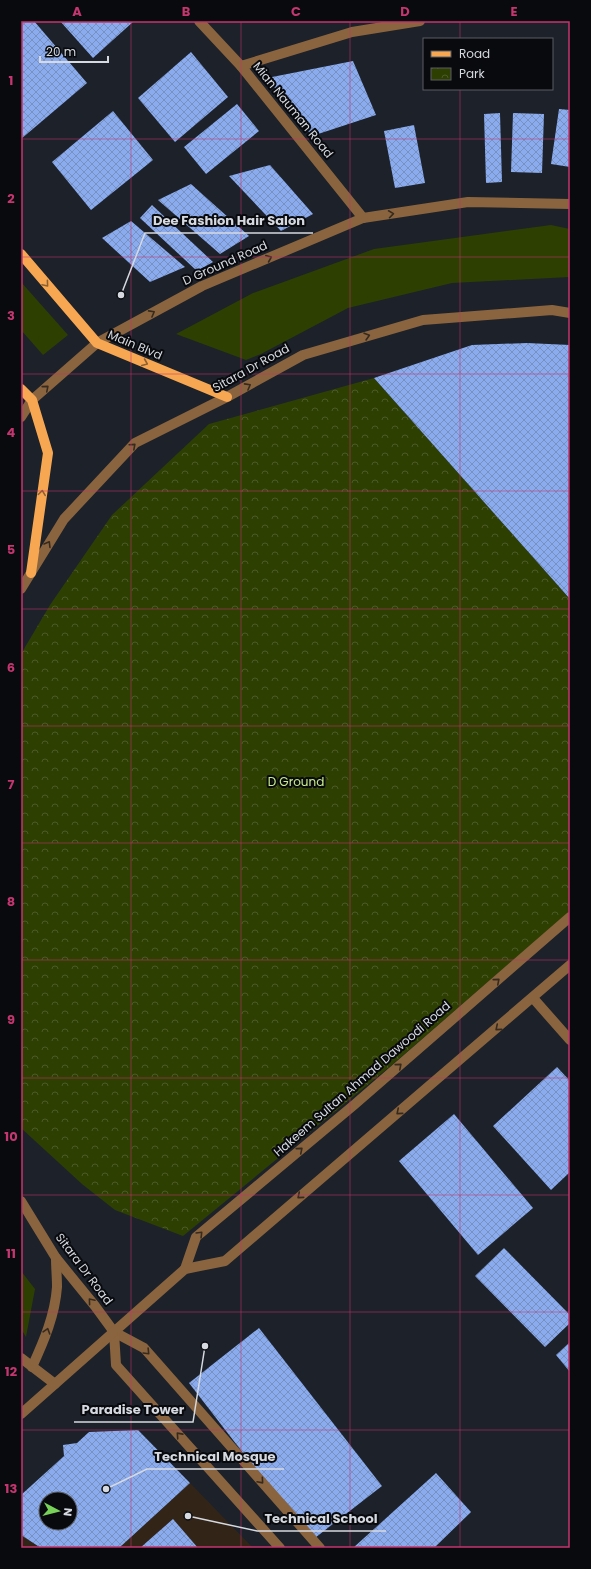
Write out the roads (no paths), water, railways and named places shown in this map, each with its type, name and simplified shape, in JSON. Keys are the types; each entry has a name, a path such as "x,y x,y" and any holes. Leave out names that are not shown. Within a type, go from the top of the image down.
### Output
{"main road":[{"name":"Main Blvd","path":"21,254 97,343 227,397"},
{"path":"21,388 32,400 48,453 31,573"}],"street":[{"name":"Mian Nauman Road","path":"199,21 241,66 363,218"},
{"path":"241,66 352,32 420,21"},
{"name":"D Ground Road","path":"21,417 32,400 97,343 202,286 363,218 468,202 570,204"},
{"name":"Sitara Dr Road","path":"21,589 64,519 135,443 227,397 302,355 424,320 552,310 570,313"},
{"name":"Hakeem Sultan Ahmad Dawoodi Road","path":"21,1414 185,1269 196,1237 354,1105 570,917"},
{"path":"185,1269 225,1261 570,965"},
{"path":"533,998 570,1040"},
{"name":"Sitara Dr Road","path":"21,1201 56,1258 114,1332 144,1348 320,1548"},
{"path":"32,1367 44,1342 52,1315 57,1287 56,1258"},
{"path":"114,1332 116,1365 280,1548"},
{"path":"21,1358 55,1384"}],"place":[{"name":"Dee Fashion Hair Salon","path":"121,295"},
{"name":"Paradise Tower","path":"205,1346"},
{"name":"Technical Mosque","path":"106,1489"},
{"name":"Technical School","path":"188,1516"}],"park label":[{"name":"D Ground","path":"296,782"}]}
